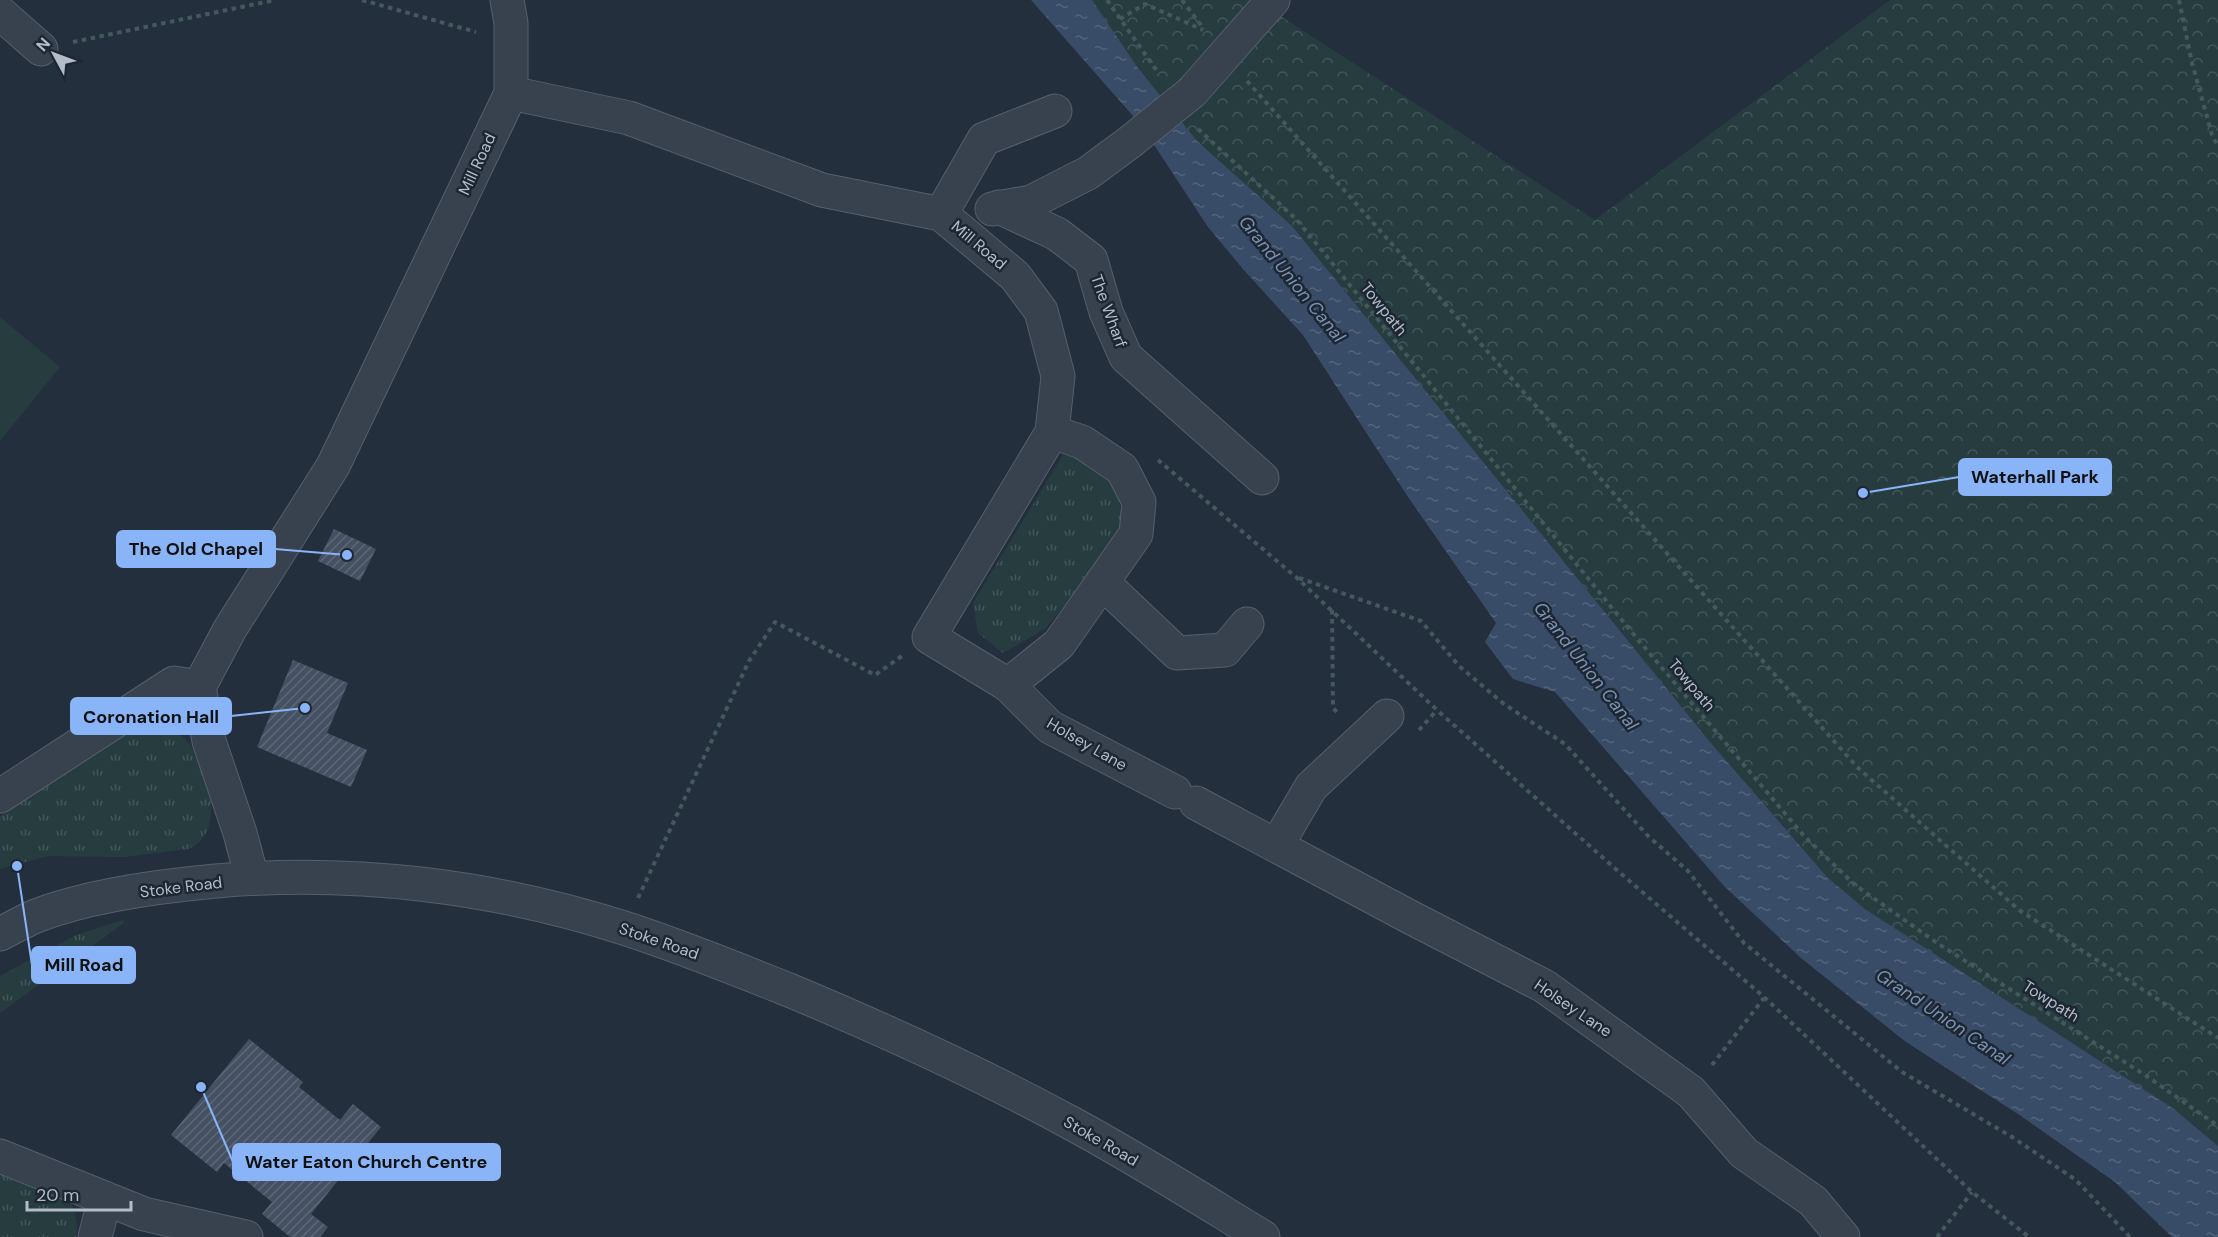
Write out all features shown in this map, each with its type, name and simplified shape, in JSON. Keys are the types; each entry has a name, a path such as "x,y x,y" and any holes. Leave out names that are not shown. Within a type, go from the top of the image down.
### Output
{"street":[{"path":"507,0 511,23 510,93"},
{"path":"943,216 1031,201 1088,173 1191,92 1215,43 1270,4"},
{"path":"0,13 41,49"},
{"name":"Mill Road","path":"199,687 230,629 333,466 510,93 629,118 822,190 943,216 1015,276 1041,311 1059,376 1052,432 928,637"},
{"path":"943,216 984,140 1055,111"},
{"name":"The Wharf","path":"999,207 1056,234 1091,260 1106,312 1125,357 1262,478"},
{"path":"928,637 1008,685 1059,644 1136,534 1139,502 1122,469 1082,442 1052,432"},
{"path":"1102,582 1177,653 1224,650 1247,624"},
{"path":"0,796 174,683 199,687 209,741 240,833 252,878"},
{"name":"Holsey Lane","path":"1008,685 1050,727 1277,845 1410,918 1544,986 1691,1092 1744,1153 1813,1201 1843,1237"},
{"path":"1277,845 1311,787 1387,716"},
{"name":"Stoke Road","path":"0,934 37,916 74,905 146,890 252,878 315,877 421,884 519,901 624,928 764,980 942,1058 1072,1124 1263,1237"},
{"path":"0,1156 144,1214 246,1237"},
{"path":"95,1237 105,1198"}],"path":[{"path":"41,49 275,0"},
{"path":"362,0 511,42"},
{"path":"2179,0 2192,63 2212,135 2218,146"},
{"path":"1120,19 1144,4 1215,43 1857,767 2019,910 2218,1038"},
{"name":"Towpath","path":"1235,162 1297,220 1630,630 1804,836 1855,885 1937,943 2145,1075 2218,1126"},
{"path":"1156,459 1297,578 1437,710 1764,997 1972,1192 2029,1237"},
{"path":"1297,578 1421,621 1459,666 1504,704 1565,744 1648,836 1688,871 1744,943 1902,1072 2012,1137 2076,1180 2130,1237"},
{"path":"624,928 748,661 775,622 874,675 928,637"},
{"path":"1691,1092 1764,997"},
{"path":"1937,1237 1972,1192"}],"green space":[{"path":"1092,0 1273,0 1268,8 1595,220 1890,0 2218,0 2218,1146 2174,1109 1865,909 1827,877 1710,742 1292,226 1197,142 1138,68"},
{"path":"0,317 60,367 0,441"},
{"path":"1063,455 1087,458 1115,483 1125,530 1045,629 1003,653 978,633 973,603"},
{"path":"147,725 163,726 178,733 188,743 205,774 210,792 211,810 209,827 201,840 188,849 124,857 48,856 0,869 0,816 131,729"},
{"path":"123,920 124,923 0,1013 0,976 76,935"},
{"path":"0,1172 70,1200 76,1218 76,1237 0,1237"}],"water":[{"name":"Grand Union Canal","path":"1031,0 1092,0 1138,68 1197,141 1292,226 1710,742 1827,877 1865,909 2174,1109 2218,1146 2218,1237 2172,1237 2115,1182 2021,1116 1906,1042 1801,958 1724,886 1555,692 1513,679 1485,642 1496,623 1408,497 1303,335 1208,227 1141,125"}],"building":[{"path":"334,529 376,549 360,581 318,561"},
{"path":"293,660 348,683 327,733 367,750 351,787 257,747"},
{"path":"249,1039 303,1082 299,1087 340,1120 353,1104 381,1127 311,1214 328,1227 320,1237 290,1237 262,1214 272,1202 224,1163 217,1172 171,1135"}],"place":[{"name":"Waterhall Park","path":"1863,493"},
{"name":"The Old Chapel","path":"347,555"},
{"name":"Coronation Hall","path":"305,708"},
{"name":"Mill Road","path":"17,866"},
{"name":"Water Eaton Church Centre","path":"201,1087"}]}
